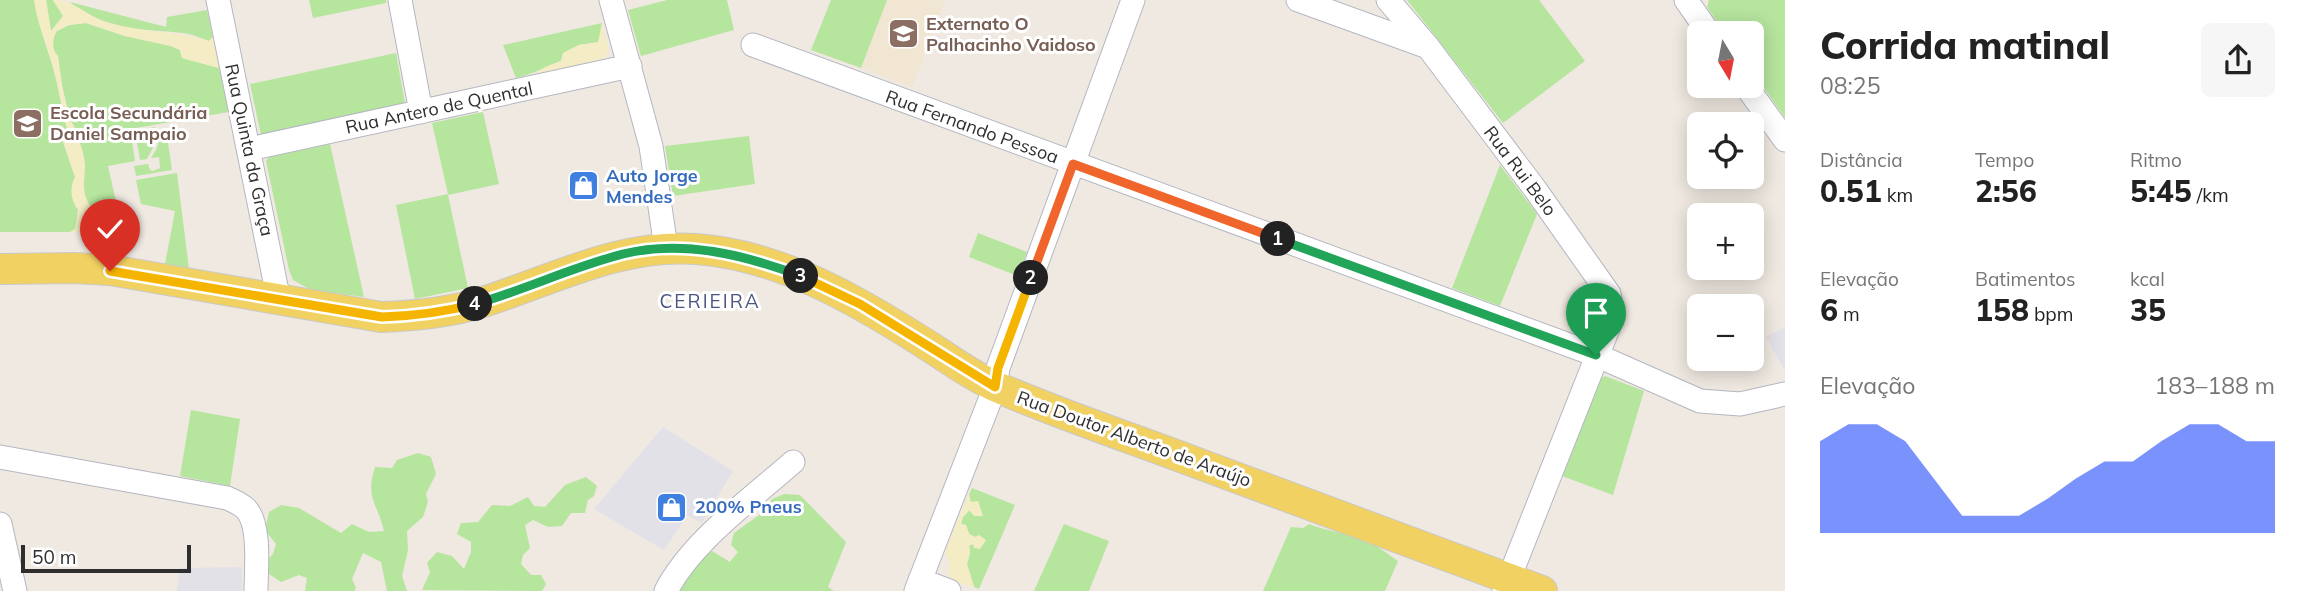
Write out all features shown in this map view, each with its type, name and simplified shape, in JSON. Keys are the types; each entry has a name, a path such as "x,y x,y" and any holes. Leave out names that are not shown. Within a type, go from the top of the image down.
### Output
{"main road":[{"name":"Rua Doutor Alberto de Araújo","path":"0,269 74,268 110,271 382,317 425,315 479,303 624,254 666,248 699,249 737,256 817,282 860,304 995,387 1506,585 1542,591"}],"street":[{"name":"Rua Quinta da Graça","path":"218,0 279,301"},
{"path":"400,0 421,112"},
{"path":"611,0 651,146 666,248"},
{"path":"949,591 918,585 995,387 998,368 1133,0"},
{"path":"1298,0 1427,47"},
{"name":"Rua Rui Belo","path":"1388,0 1535,189 1609,294 1613,316 1506,585"},
{"path":"1686,0 1701,21"},
{"name":"Rua Fernando Pessoa","path":"753,45 1596,355 1700,401 1740,404 1785,394"},
{"name":"Rua Antero de Quental","path":"249,149 630,66"},
{"path":"1755,98 1785,140"},
{"path":"0,457 227,498 244,506 251,514 255,527 256,591"},
{"path":"666,591 677,571 705,542 793,462"},
{"path":"0,524 15,591"}],"shaded area":[{"name":"Externato O Palhacinho Vaidoso","path":"887,0 945,0 912,87 861,68"},
{"path":"1785,327 1785,371 1766,337"},
{"path":"663,427 733,471 702,523 687,515 664,550 594,509"},
{"path":"242,567 242,591 177,591 180,568"}],"green space":[{"name":"Escola Secundária Daniel Sampaio","path":"0,0 34,0 71,138 63,142 75,177 78,210 75,229 70,232 0,232"},
{"path":"46,0 53,0 63,16 51,32"},
{"path":"309,0 386,0 386,3 313,18"},
{"path":"667,0 727,0 734,30 641,56 628,10"},
{"path":"831,0 887,0 861,68 811,50"},
{"path":"1407,0 1539,0 1585,61 1503,123"},
{"path":"1709,0 1785,0 1785,118 1764,88 1764,21 1717,21 1707,7"},
{"path":"70,2 166,27 167,17 207,10 213,37 209,41 186,34 110,24 83,12"},
{"path":"86,23 125,36 171,46 180,50 182,58 219,68 229,112 130,129 135,161 108,166 123,233 117,228 98,226 99,218 91,210 85,197 77,132 70,119 54,52 52,40 57,31 69,25"},
{"path":"602,23 599,42 579,45 563,53 561,61 516,78 503,45"},
{"path":"396,53 405,103 261,135 250,84"},
{"path":"483,112 499,184 448,195 468,288 415,299 396,205 448,194 432,123"},
{"path":"155,127 153,147 147,159 140,160 135,131"},
{"path":"164,135 168,143 172,170 136,176 134,166 148,164 153,171 160,168 159,157 151,158 160,136"},
{"path":"749,136 755,184 673,196 665,146"},
{"path":"330,144 364,297 311,290 293,280 289,270 266,161 269,157"},
{"path":"1500,165 1537,214 1500,306 1452,288"},
{"path":"177,173 189,269 165,264 175,211 141,204 136,180"},
{"path":"978,233 1027,252 1018,276 969,257"},
{"path":"1605,376 1644,391 1613,495 1562,476 1599,379"},
{"path":"191,410 240,419 230,486 180,476"},
{"path":"418,453 431,457 436,474 426,494 428,502 423,517 407,531 408,550 402,576 407,591 387,591 381,562 363,553 352,579 356,588 354,591 305,591 307,578 299,575 281,582 269,574 266,561 273,554 276,544 265,530 269,512 281,505 299,508 341,533 352,524 369,532 384,531 371,486 375,467 392,468 397,460"},
{"path":"586,477 597,486 594,496 588,500 585,513 571,513 562,526 548,527 533,520 525,525 530,548 523,555 521,564 531,575 541,575 546,584 542,591 422,590 430,572 427,563 437,552 452,556 464,569 471,552 471,542 457,534 461,523 478,522 492,505 510,506 528,497 534,506 545,507 565,485"},
{"path":"972,488 1015,505 979,589 974,587 967,564 969,546 974,543 975,537 969,534 966,525 961,524 963,517 970,510 969,494"},
{"path":"784,494 800,495 846,542 828,587 834,591 675,591 695,564 712,551 730,562 738,552 731,545 734,533 759,515 772,499"},
{"path":"1064,524 1109,541 1089,591 1034,591"},
{"path":"1309,524 1368,542 1398,561 1385,591 1263,591 1291,527 1303,528"}],"sand":[{"path":"34,0 46,0 51,31 63,16 53,0 74,5 120,26 209,41 213,37 219,68 182,58 180,50 171,46 125,36 86,23 69,25 56,31 53,41 65,101 84,157 85,195 99,218 98,226 117,228 123,233 70,232 75,229 78,210 72,194 75,177 63,141 70,138"},
{"path":"602,23 609,51 604,59 536,74 561,61 563,53 579,45 598,42"},
{"path":"969,494 971,502 978,501 983,516 974,516 969,510 961,524 966,525 969,534 975,537 979,535 986,540 980,549 974,548 973,544 969,546 967,564 974,587 950,581 950,564 945,552"}],"place":[{"name":"Externato O Palhacinho Vaidoso","path":"903,34"},
{"name":"Escola Secundária Daniel Sampaio","path":"27,123"},
{"name":"Auto Jorge Mendes","path":"583,186"},
{"name":"200% Pneus","path":"672,507"}],"district":[{"name":"CERIEIRA","path":"710,301"}],"route":[{"path":"110,271 382,317 414,316 446,312 479,303 624,254 666,248 699,249 737,256 817,282 907,331 995,387 998,368 1073,164 1596,355"}]}
